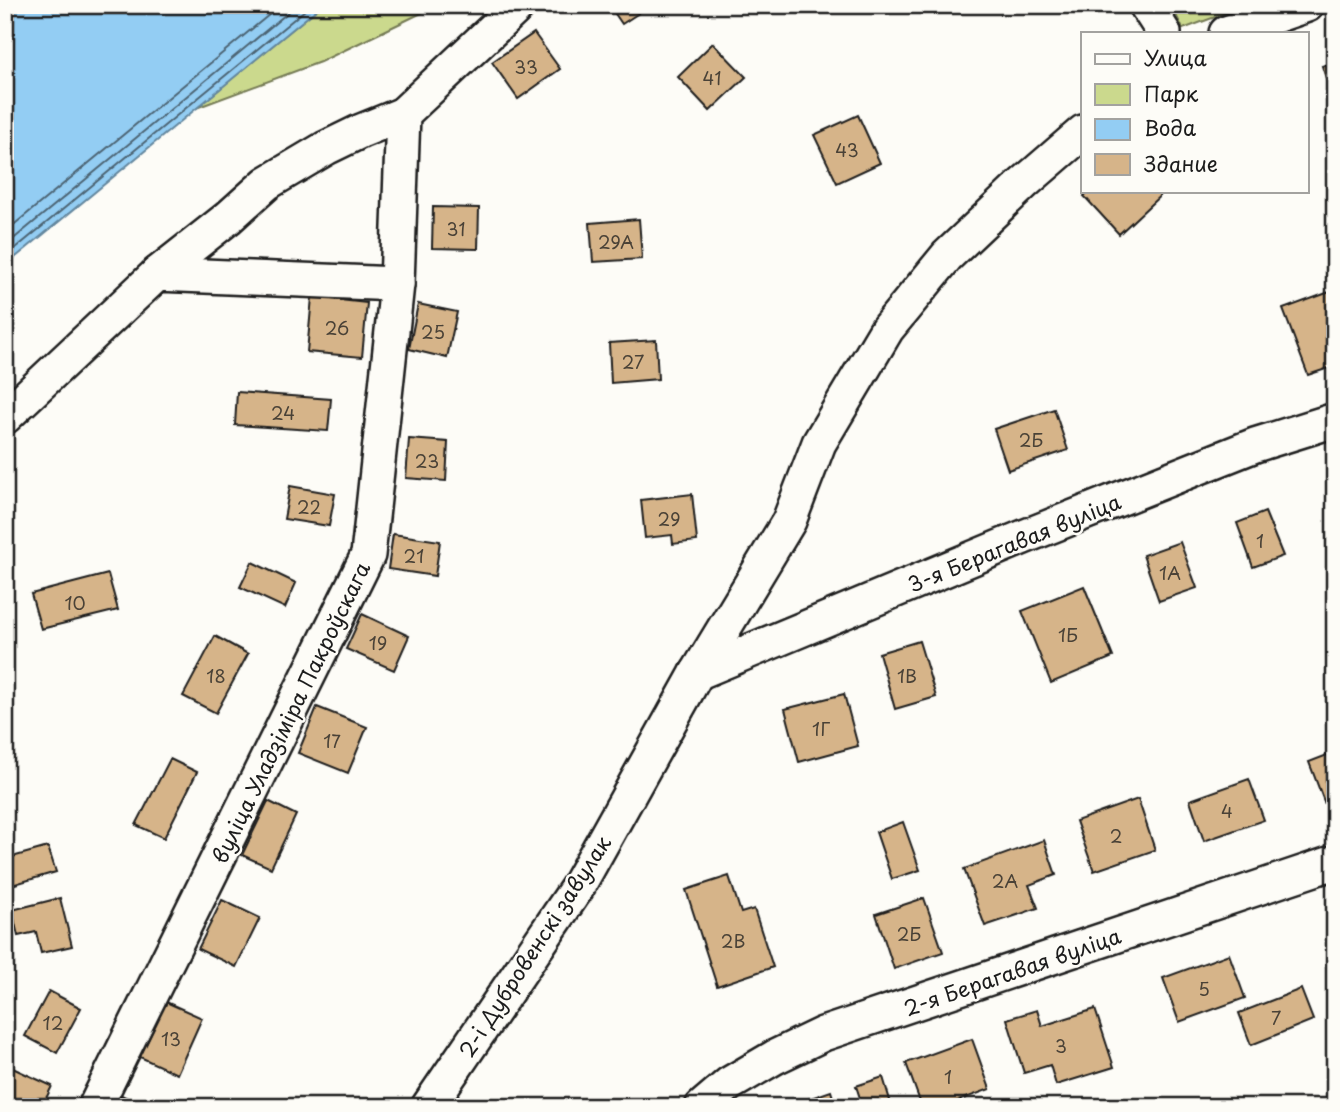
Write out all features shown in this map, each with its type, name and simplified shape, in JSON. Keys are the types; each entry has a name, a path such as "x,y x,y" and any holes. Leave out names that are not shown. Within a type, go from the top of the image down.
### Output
{"street":[{"path":"5,417 157,274 228,218 267,183 326,148 403,114 519,5"},
{"path":"1146,5 1163,32"},
{"path":"1229,32 1307,5"},
{"name":"вуліца Уладзіміра Пакроўскага","path":"95,1107 368,555 397,284 403,114"},
{"name":"2-і Дубровенскі завулак","path":"428,1107 577,888 697,673 789,521 819,443 887,330 947,256 1081,134"},
{"path":"157,274 397,284"},
{"name":"3-я Берагавая вуліца","path":"697,673 1051,526 1255,445 1335,420"},
{"name":"2-я Берагавая вуліца","path":"702,1107 729,1084 775,1057 823,1034 1335,862"}],"green space":[{"path":"322,5 438,5 320,62 196,108"},
{"path":"1171,5 1247,5 1183,29"}],"water":[{"path":"5,5 322,5 5,266"}],"building":[{"path":"609,5 651,5 622,24"},
{"path":"534,33 560,69 518,99 492,62"},
{"path":"713,43 746,77 710,111 678,77"},
{"path":"1335,62 1335,106 1322,66"},
{"path":"858,115 880,163 837,183 814,135"},
{"path":"1088,192 1164,192 1119,234 1084,196"},
{"path":"433,207 479,208 478,249 432,248"},
{"path":"639,219 642,259 593,262 590,223"},
{"path":"1335,290 1335,366 1308,375 1283,309"},
{"path":"312,297 367,303 362,357 307,352"},
{"path":"418,304 457,312 447,358 409,349"},
{"path":"656,340 658,379 611,383 609,343"},
{"path":"237,392 331,399 328,431 235,425"},
{"path":"1054,409 1068,450 1008,470 994,429"},
{"path":"409,439 448,442 446,481 406,478"},
{"path":"290,486 335,494 329,526 284,519"},
{"path":"692,494 697,541 673,544 672,535 645,538 641,500"},
{"path":"1265,512 1283,556 1253,567 1237,523"},
{"path":"393,534 440,541 435,576 388,569"},
{"path":"1180,542 1197,588 1159,601 1143,555"},
{"path":"252,562 296,583 285,608 240,587"},
{"path":"108,574 118,610 41,629 31,594"},
{"path":"1084,586 1113,657 1051,683 1022,611"},
{"path":"362,614 409,636 394,670 346,649"},
{"path":"215,636 248,654 216,713 183,696"},
{"path":"919,641 936,697 895,709 879,653"},
{"path":"844,694 858,746 799,762 785,709"},
{"path":"317,707 367,727 348,773 298,753"},
{"path":"1335,752 1335,809 1328,812 1309,762"},
{"path":"170,759 197,772 164,838 136,825"},
{"path":"1249,779 1264,820 1204,841 1190,800"},
{"path":"1138,799 1155,850 1094,871 1076,821"},
{"path":"268,801 296,815 271,868 242,855"},
{"path":"903,822 920,870 892,879 876,832"},
{"path":"1044,840 1056,875 1029,885 1038,908 985,926 964,869"},
{"path":"48,847 56,872 5,887 5,859"},
{"path":"729,876 741,913 754,909 773,967 717,986 686,890"},
{"path":"60,898 72,946 41,953 36,932 18,936 12,910"},
{"path":"924,898 943,952 894,969 876,914"},
{"path":"222,900 260,918 236,967 198,949"},
{"path":"5,935 8,935 11,971 5,972"},
{"path":"1229,954 1245,998 1179,1022 1163,978"},
{"path":"1301,989 1313,1020 1251,1045 1239,1013"},
{"path":"49,991 81,1008 57,1053 25,1036"},
{"path":"7,994 11,1030 5,1030"},
{"path":"166,1002 202,1018 177,1074 140,1057"},
{"path":"1095,1009 1114,1067 1056,1085 1050,1065 1024,1073 1007,1019 1037,1010 1042,1026"},
{"path":"972,1039 990,1089 942,1107 922,1107 906,1063"},
{"path":"6,1065 52,1086 42,1107 5,1107"},
{"path":"883,1077 892,1107 863,1107 856,1086"},
{"path":"831,1091 836,1107 794,1107 793,1104"},
{"path":"115,1092 146,1107 108,1107"}]}
